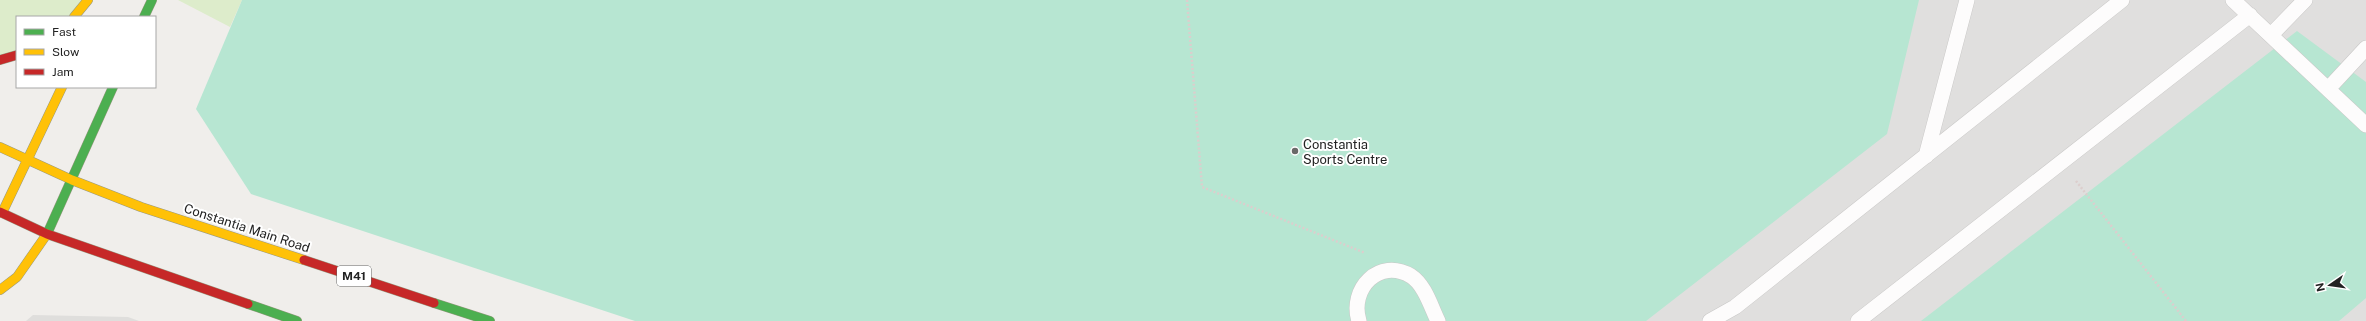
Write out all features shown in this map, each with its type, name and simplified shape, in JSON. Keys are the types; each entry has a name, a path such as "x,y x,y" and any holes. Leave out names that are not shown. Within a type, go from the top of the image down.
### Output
{"main road":[{"path":"75,16 88,0"},
{"path":"144,16 152,0"},
{"path":"0,60 16,54"},
{"path":"62,88 1,214 47,234 297,321"},
{"path":"0,290 17,277 47,234 113,88"},
{"name":"Constantia Main Road","path":"0,147 27,161 141,207 490,321"}],"lane":[{"path":"1926,156 1967,0"},
{"path":"1710,321 1735,308 2122,0"},
{"path":"2233,0 2366,125"},
{"path":"2271,36 2305,0"},
{"path":"1858,321 2250,16"},
{"path":"2328,89 2366,48"},
{"path":"1359,321 1356,312 1360,290 1367,280 1377,274 1388,271 1411,276 1419,284 1438,321"}],"path":[{"path":"1187,0 1202,187 1365,252 1377,274"},
{"path":"2062,163 2186,321"}],"shaded area":[{"path":"1919,0 2366,0 2366,82 2297,31 1921,321 1646,321 1887,134"},
{"path":"2366,298 2366,321 2339,321"},
{"path":"33,315 128,317 139,321 26,321"}],"green space":[{"path":"0,0 88,0 75,16 16,16 16,55 0,60"},
{"path":"178,0 242,0 230,27"},
{"name":"Constantia Sports Centre","path":"242,0 2366,0 2366,321 635,321 251,194 196,109"}],"traffic: fast":[{"path":"144,16 152,0"},
{"path":"47,234 113,88"},
{"path":"434,303 490,321"},
{"path":"248,304 297,321"}],"traffic: slow":[{"path":"75,16 88,0"},
{"path":"2,213 62,88"},
{"path":"0,147 72,180 141,207 304,260"},
{"path":"0,290 17,277 47,234"}],"traffic: jam":[{"path":"0,60 16,55"},
{"path":"0,212 47,234 248,304"},
{"path":"304,260 434,303"}],"place":[{"name":"Constantia Sports Centre","path":"1295,151"}]}
